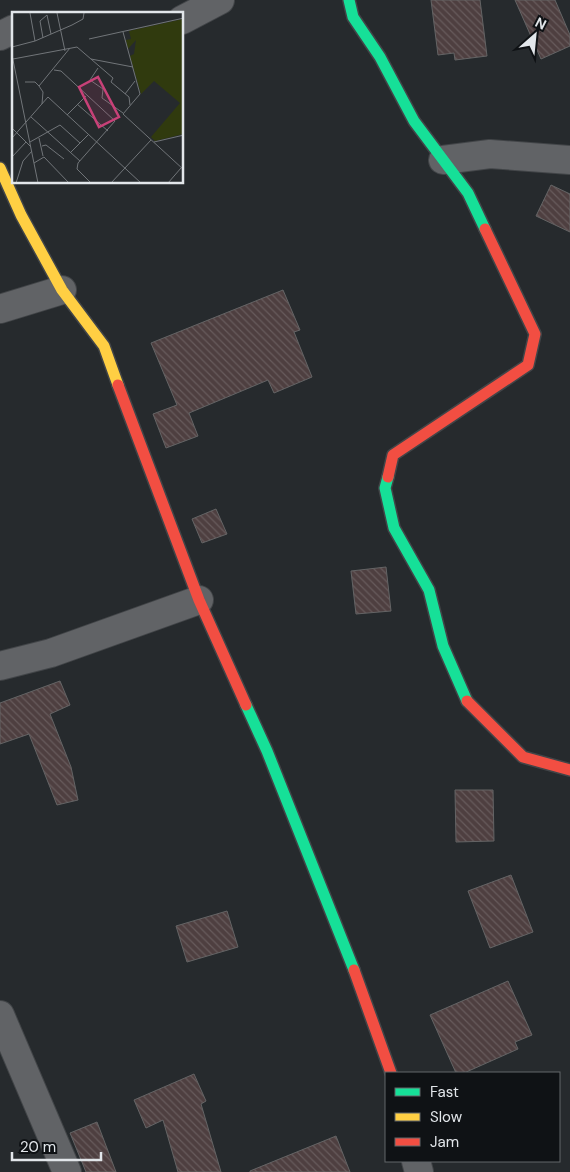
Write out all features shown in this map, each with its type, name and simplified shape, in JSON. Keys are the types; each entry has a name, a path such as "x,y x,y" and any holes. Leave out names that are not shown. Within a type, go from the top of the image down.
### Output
{"street":[{"path":"184,19 220,0"},
{"path":"349,0 353,17 380,57 414,121 468,193 535,334 528,365 393,455 385,488 394,528 429,590 443,646 466,701 523,757 570,770"},
{"path":"0,36 12,30"},
{"path":"443,160 490,154 570,160"},
{"path":"0,168 20,214 62,290 104,346 135,434 199,600 267,751 350,958 391,1072"},
{"path":"0,309 62,290"},
{"path":"0,666 51,654 199,600"},
{"path":"0,1015 67,1172"}],"building":[{"path":"431,0 480,0 487,56 455,60 454,53 438,55"},
{"path":"515,0 555,0 570,35 570,46 541,59"},
{"path":"551,185 570,194 570,232 536,216"},
{"path":"283,290 300,330 294,332 312,377 274,393 268,380 189,413 198,436 166,448 153,414 177,405 151,343"},
{"path":"216,509 227,534 202,543 192,519"},
{"path":"386,567 391,611 356,614 351,571"},
{"path":"60,681 70,705 50,714 71,767 78,800 57,805 29,734 0,744 0,703"},
{"path":"455,790 493,790 494,841 456,842"},
{"path":"511,875 533,932 490,948 468,891"},
{"path":"227,911 238,947 187,962 176,926"},
{"path":"508,981 532,1035 515,1042 518,1049 466,1072 456,1072 430,1015"},
{"path":"194,1074 206,1101 201,1104 221,1172 178,1172 163,1120 146,1128 134,1100"},
{"path":"97,1122 116,1172 86,1172 70,1133"},
{"path":"336,1136 350,1172 250,1172 250,1171"}],"traffic: fast":[{"path":"349,0 353,17 380,57 414,121 468,193 485,229"},
{"path":"388,477 385,488 394,528 429,590 443,646 467,701"},
{"path":"246,705 267,751 354,970"}],"traffic: slow":[{"path":"0,168 21,215 62,290 104,346 118,385"}],"traffic: jam":[{"path":"388,477 393,455 528,365 535,334 485,229"},
{"path":"118,385 199,600 246,705"},
{"path":"467,701 523,757 570,770"},
{"path":"354,970 391,1072"}]}
